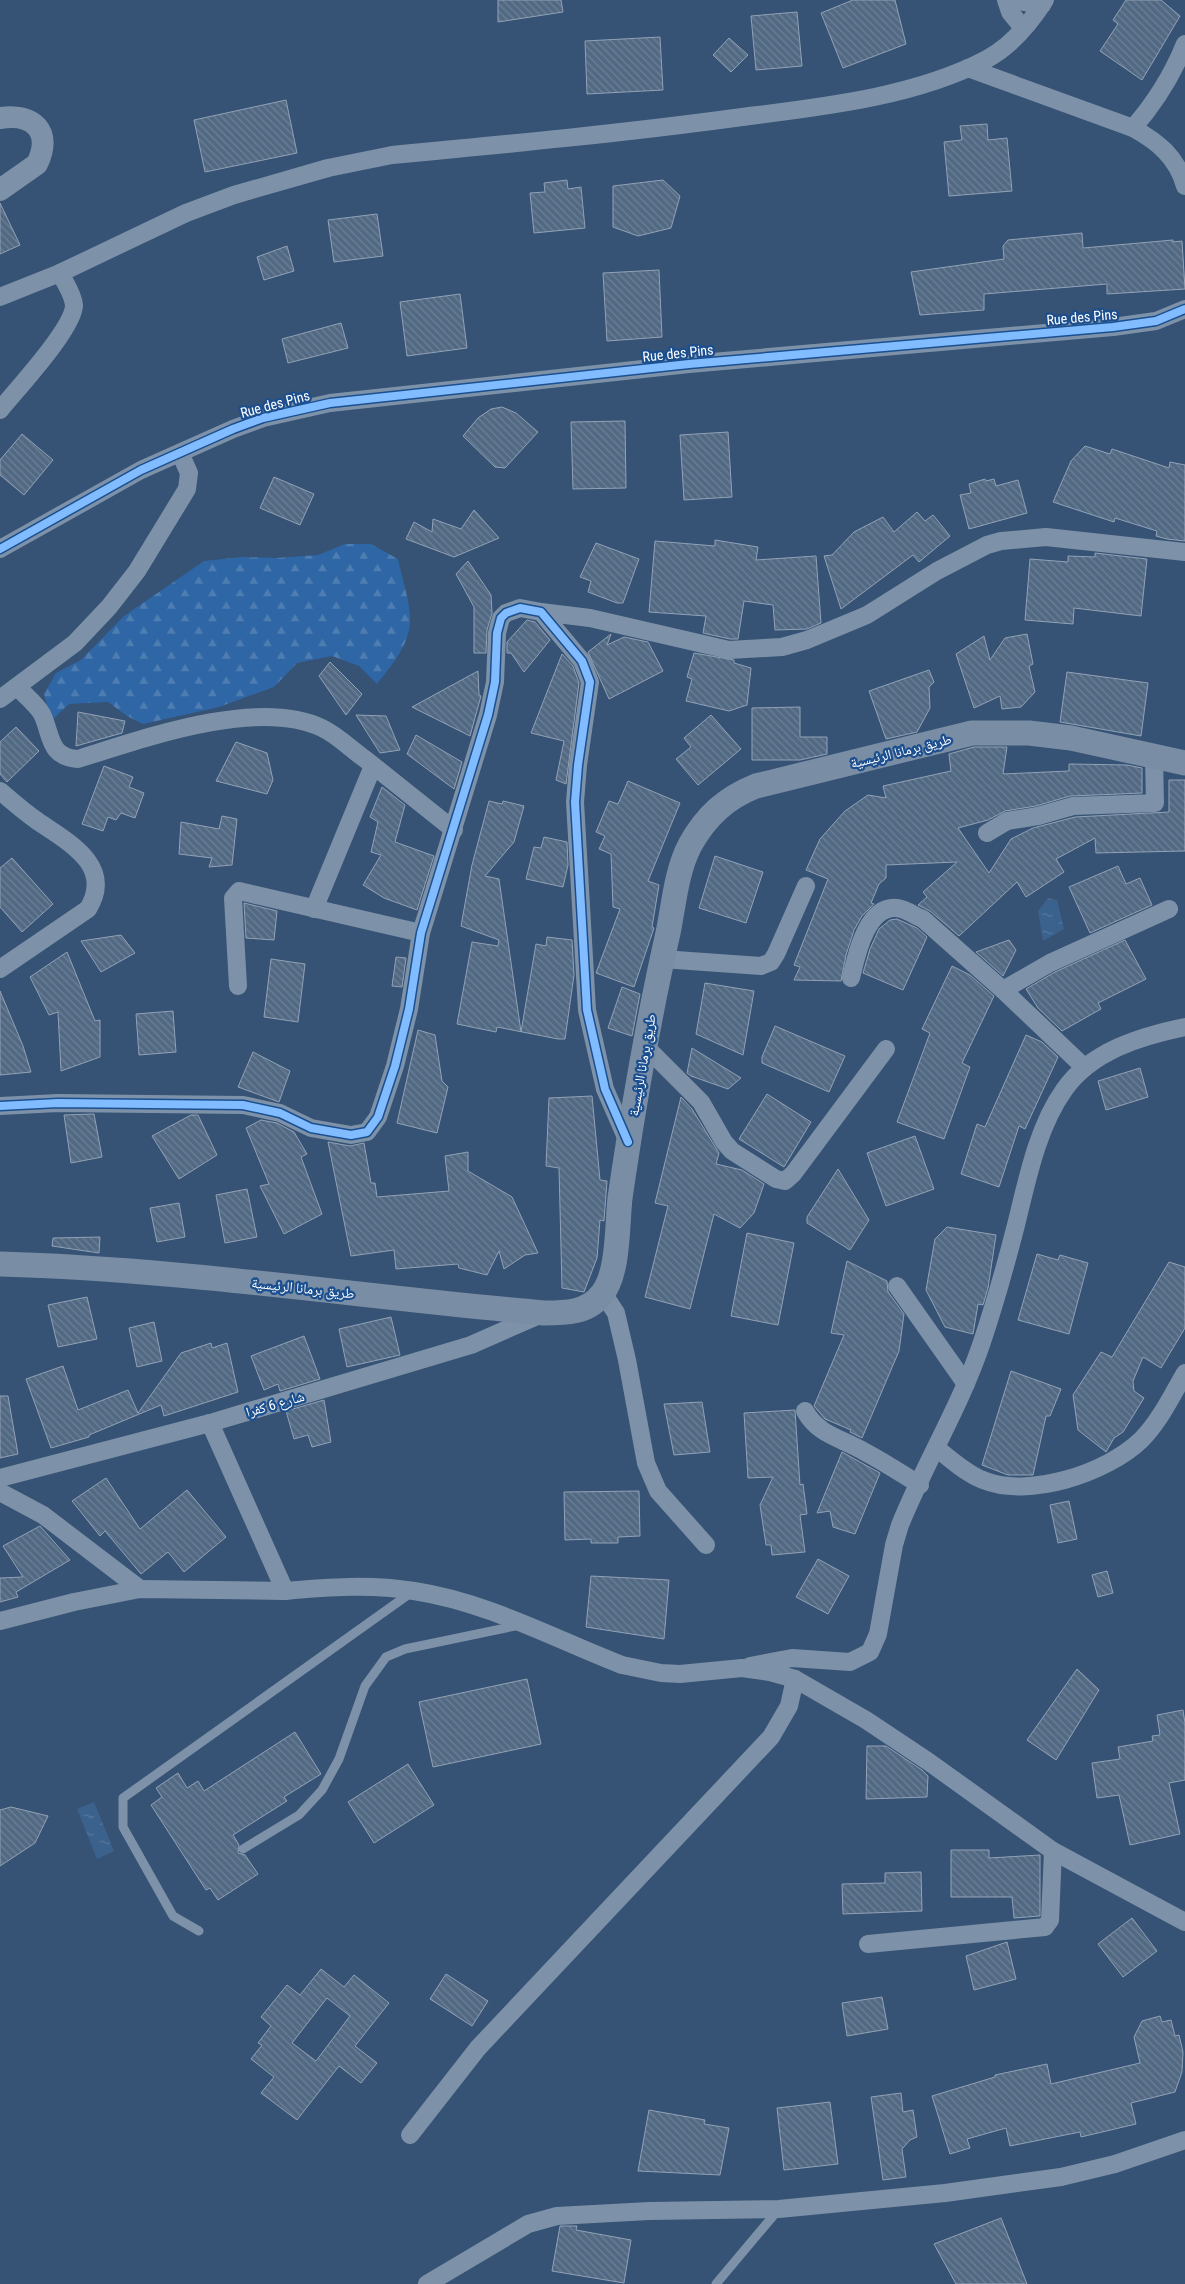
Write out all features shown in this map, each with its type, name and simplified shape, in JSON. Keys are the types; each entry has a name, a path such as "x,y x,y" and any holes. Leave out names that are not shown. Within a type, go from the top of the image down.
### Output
{"main road":[{"name":"طريق برمانا الرئيسية","path":"0,1264 72,1266 213,1278 544,1313 564,1313 585,1308 603,1293 612,1268 628,1142 645,1046 680,873 689,847 705,822 716,810 740,793 765,784 972,733 1029,733 1071,738 1154,758 1185,762"}],"street":[{"path":"1006,0 1010,12 1024,28"},
{"path":"1012,0 1043,2"},
{"path":"0,297 60,273 186,213 234,195 357,161 392,155 612,135 840,104 870,98 968,68 989,58 1010,42 1024,28 1043,2"},
{"path":"1133,128 1153,106 1166,85 1185,44"},
{"path":"968,68 1133,128 1150,138 1172,157 1185,186"},
{"path":"0,118 16,117 33,123 42,133 43,141 38,164 16,181 0,190"},
{"path":"0,410 51,347 72,317 73,299 60,273"},
{"name":"Rue des Pins","path":"0,549 141,470 263,418 330,403 689,364 1114,327 1156,321 1185,309"},
{"path":"0,699 18,688 75,643 109,607 137,571 187,489 189,473 180,453"},
{"path":"0,1106 58,1103 242,1104 280,1113 311,1128 351,1135 362,1134 371,1129 378,1117 395,1066 408,1009 421,934 493,696 497,633 501,618 506,613 520,608 590,618 729,650 782,647 807,640 867,614 936,571 987,545 1001,541 1046,537 1185,552"},
{"path":"541,612 582,662 590,682 578,765 575,802 587,1010 605,1088 628,1142"},
{"path":"18,688 42,713 47,731 59,755 67,758 78,759 158,735 200,725 276,717 300,720 326,730 454,830"},
{"path":"987,833 1007,821 1038,816 1073,806 1155,802 1154,758"},
{"path":"314,909 373,766"},
{"path":"0,790 25,813 81,851 89,861 94,873 95,886 94,896 88,909 0,969"},
{"path":"662,959 751,966 769,964 776,954 806,886"},
{"path":"238,986 235,951 235,894 246,891 421,934"},
{"path":"851,978 858,946 866,929 882,912 897,908 923,919 1003,990 1084,1067"},
{"path":"1003,990 1050,963 1169,909"},
{"path":"0,1621 74,1602 140,1589 285,1591 353,1586 415,1591 451,1599 522,1624 615,1662 642,1670 680,1674 742,1668 785,1659 850,1662 870,1652 878,1634 894,1545 907,1507 920,1485 966,1384 984,1334 1011,1243 1035,1151 1063,1090 1084,1067 1100,1056 1121,1046 1158,1033 1185,1027"},
{"path":"645,1046 701,1102 724,1142 732,1151 776,1179 786,1181 886,1049"},
{"path":"897,1286 966,1384"},
{"path":"603,1293 616,1313 627,1360 646,1464 658,1491 706,1545"},
{"name":"شارع 6 كفرا","path":"0,1478 210,1423 471,1345 544,1313"},
{"path":"936,1448 972,1475 992,1484 1017,1488 1049,1485 1103,1464 1141,1440 1153,1426 1185,1373"},
{"path":"805,1411 818,1429 831,1437 863,1450 920,1485"},
{"path":"210,1423 285,1591"},
{"path":"0,1492 43,1515 140,1589"},
{"path":"742,1668 770,1672 796,1680 866,1720 906,1746 1053,1851 1185,1922"},
{"path":"410,2135 478,2048 771,1736 789,1706 796,1680"},
{"path":"868,1944 1045,1927 1050,1920 1053,1851"},
{"path":"427,2284 528,2224 558,2216 649,2210 779,2209 945,2193 1061,2178 1115,2164 1185,2140"}],"lane":[{"path":"199,1931 173,1916 123,1827 123,1798 415,1591"},
{"path":"243,1849 299,1815 322,1790 339,1759 365,1686 386,1658 406,1649 522,1624"},
{"path":"716,2284 779,2209"}],"green space":[{"path":"345,544 371,544 398,559 406,591 410,615 409,632 398,656 377,684 359,666 332,656 297,663 274,687 219,707 143,724 127,716 108,702 69,704 51,721 44,694 56,673 81,660 124,616 204,561 242,557 276,558 318,555"}],"water":[{"path":"1048,898 1057,900 1064,929 1043,941 1038,911"},
{"path":"94,1802 114,1851 97,1859 77,1809"}],"building":[{"path":"498,0 561,0 563,12 498,22"},
{"path":"853,0 895,0 906,44 843,68 821,13"},
{"path":"1126,0 1161,0 1180,16 1142,80 1100,51 1118,24 1113,20"},
{"path":"797,12 802,66 756,70 751,16"},
{"path":"660,37 663,90 587,94 585,41"},
{"path":"729,38 748,55 731,72 713,55"},
{"path":"286,100 297,153 205,172 194,120"},
{"path":"987,124 988,140 1007,138 1012,191 949,196 944,142 962,140 960,126"},
{"path":"567,180 568,189 581,187 585,228 534,233 530,193 545,192 544,183"},
{"path":"663,180 680,196 671,228 638,236 613,227 613,186"},
{"path":"0,203 20,245 0,254"},
{"path":"377,214 383,256 334,262 328,220"},
{"path":"1082,233 1083,248 1173,240 1173,242 1182,241 1185,289 1107,294 1107,284 984,294 984,310 920,315 911,272 1004,259 1003,246 1008,240"},
{"path":"287,246 294,271 264,280 257,257"},
{"path":"659,270 662,337 607,341 603,273"},
{"path":"460,294 467,348 407,356 400,302"},
{"path":"341,323 348,348 288,363 282,339"},
{"path":"502,407 516,413 538,432 505,468 495,467 463,436 478,418 491,409"},
{"path":"625,421 626,488 573,489 571,422"},
{"path":"728,432 732,497 684,500 680,435"},
{"path":"22,434 53,460 24,495 0,475 0,460"},
{"path":"1085,446 1110,454 1112,449 1169,468 1170,462 1185,465 1185,541 1156,536 1157,531 1115,518 1114,522 1053,502 1071,461"},
{"path":"274,477 314,494 300,525 260,508"},
{"path":"985,479 986,481 994,479 996,486 1018,480 1027,513 969,529 960,495 971,493 969,484"},
{"path":"474,510 499,538 454,557 406,539 414,522 432,532 433,519 461,529"},
{"path":"917,512 925,521 933,515 950,536 919,562 913,555 841,609 824,556 832,555 854,532 883,517 894,532"},
{"path":"715,540 758,547 756,560 816,556 821,623 807,629 775,630 773,605 744,601 738,639 730,639 703,633 706,616 649,612 655,541 715,546"},
{"path":"596,543 639,559 623,603 617,603 588,592 591,581 580,577"},
{"path":"1095,553 1147,559 1141,616 1074,608 1073,624 1025,620 1030,559 1068,562 1068,556 1095,557"},
{"path":"468,561 491,595 492,613 487,630 486,653 474,653 474,607 456,574"},
{"path":"527,620 535,622 550,640 524,672 511,653 507,653 507,642"},
{"path":"611,634 607,645 624,637 648,642 663,671 609,699 588,652"},
{"path":"1027,634 1033,664 1029,666 1035,692 1021,707 1002,709 1000,696 974,708 956,654 984,636 990,660 1005,638"},
{"path":"694,653 734,660 734,663 751,668 747,705 729,711 686,701 692,679 687,677"},
{"path":"562,654 573,666 579,683 566,784 556,780 564,741 531,733"},
{"path":"330,662 362,694 346,715 319,676"},
{"path":"929,670 934,682 929,687 930,708 917,732 886,739 869,691"},
{"path":"478,671 479,695 481,696 470,736 412,707"},
{"path":"1067,672 1148,683 1141,736 1060,722"},
{"path":"800,707 800,737 827,737 827,754 800,760 752,760 752,708"},
{"path":"78,712 125,721 122,733 76,746"},
{"path":"356,715 386,716 400,750 380,753"},
{"path":"711,715 741,749 698,785 676,759 691,747 684,738"},
{"path":"16,727 39,751 7,782 0,774 0,742"},
{"path":"416,735 462,762 454,789 407,754"},
{"path":"236,742 267,753 273,780 267,794 216,781"},
{"path":"974,747 1007,747 1003,774 1069,771 1069,764 1127,765 1142,768 1142,793 1070,796 1036,806 1005,811 988,820 958,828 989,873 1011,839 1033,828 1075,817 1169,812 1169,780 1185,780 1185,851 1096,853 1095,838 1056,859 1064,872 1026,897 1017,882 959,936 930,911 918,905 927,897 923,892 957,862 886,865 886,878 879,884 871,903 874,904 862,916 854,930 846,955 841,981 794,980 800,967 794,965 828,879 806,870 820,839 845,811 868,795 886,798 883,786 951,771 949,754"},
{"path":"104,766 133,777 129,787 144,793 135,818 121,813 116,820 108,817 103,831 82,824"},
{"path":"628,781 680,803 648,881 659,885 652,927 654,928 634,987 596,973 620,909 613,907 611,854 599,849 605,836 596,832 609,801 618,804"},
{"path":"382,787 405,805 395,842 434,856 417,910 384,898 363,885 381,855 371,852 378,822 370,817"},
{"path":"489,801 502,804 503,801 524,806 514,842 485,876 499,879 521,1032 497,1027 496,1032 457,1024 472,942 498,946 499,940 461,926 472,865"},
{"path":"222,816 237,819 232,865 209,867 212,858 179,854 181,822 219,829"},
{"path":"544,837 567,842 568,865 563,887 526,879 534,847 541,848"},
{"path":"715,856 763,872 746,923 699,908"},
{"path":"12,858 53,904 22,932 0,907 0,868"},
{"path":"1118,866 1126,884 1140,878 1152,905 1090,933 1069,887"},
{"path":"244,903 277,911 274,940 246,938"},
{"path":"897,919 917,928 927,937 903,990 863,973 870,949 879,929 890,920"},
{"path":"121,935 135,953 101,972 81,941"},
{"path":"547,937 572,940 574,975 565,1039 521,1032 536,944 546,946"},
{"path":"1009,940 1016,950 1003,976 976,952"},
{"path":"1125,940 1146,979 1098,1003 1101,1009 1062,1031 1038,1008 1026,989 1055,972"},
{"path":"67,952 95,1021 100,1020 100,1057 61,1071 58,1012 49,1015 30,977"},
{"path":"396,957 406,958 402,987 392,986"},
{"path":"271,959 305,964 298,1022 264,1017"},
{"path":"952,966 970,975 994,996 962,1063 970,1067 944,1139 897,1122 930,1033 922,1029"},
{"path":"705,983 754,991 743,1055 696,1034"},
{"path":"622,987 640,994 632,1036 608,1028"},
{"path":"0,991 23,1046 31,1072 0,1075"},
{"path":"173,1011 176,1052 139,1055 136,1014"},
{"path":"775,1026 845,1056 829,1092 762,1063 762,1057"},
{"path":"418,1030 435,1035 442,1081 448,1087 437,1133 397,1123"},
{"path":"1026,1035 1042,1042 1058,1057 1025,1129 1019,1126 999,1187 961,1174 977,1124 985,1127"},
{"path":"692,1048 741,1078 728,1089 691,1076 687,1073"},
{"path":"253,1052 290,1071 279,1102 238,1087"},
{"path":"1140,1068 1148,1097 1106,1110 1098,1081"},
{"path":"767,1094 811,1122 784,1167 739,1139"},
{"path":"592,1096 600,1180 607,1181 604,1221 600,1220 597,1258 584,1292 562,1288 559,1168 546,1166 549,1098"},
{"path":"681,1097 692,1109 719,1153 716,1164 742,1170 764,1184 754,1213 740,1228 714,1214 690,1309 645,1297 668,1206 655,1203"},
{"path":"94,1114 102,1157 71,1163 64,1115"},
{"path":"191,1115 198,1115 217,1155 179,1179 152,1136"},
{"path":"261,1120 277,1123 294,1132 307,1154 301,1157 322,1214 284,1234 260,1186 269,1184 246,1128"},
{"path":"915,1136 934,1189 886,1206 867,1153"},
{"path":"328,1142 350,1146 364,1143 371,1183 375,1183 377,1197 449,1191 445,1156 468,1152 468,1171 512,1197 538,1253 525,1255 504,1269 499,1251 487,1275 459,1268 458,1264 396,1269 394,1250 351,1256"},
{"path":"838,1169 869,1220 850,1250 807,1223 807,1217"},
{"path":"247,1189 257,1237 225,1243 216,1195"},
{"path":"179,1203 185,1237 157,1242 150,1208"},
{"path":"947,1227 996,1235 988,1288 983,1305 978,1304 973,1334 945,1327 926,1290 935,1239"},
{"path":"747,1233 794,1243 778,1325 731,1316"},
{"path":"100,1237 99,1253 52,1246 53,1238"},
{"path":"1037,1254 1058,1260 1060,1255 1088,1263 1069,1334 1018,1320"},
{"path":"847,1261 887,1281 888,1292 904,1314 899,1351 862,1438 850,1432 851,1430 825,1419 814,1406 844,1335 831,1333"},
{"path":"1169,1262 1185,1267 1185,1328 1161,1368 1143,1357 1133,1381 1134,1391 1144,1398 1123,1432 1114,1438 1106,1452 1078,1430 1073,1395 1101,1352 1112,1357"},
{"path":"87,1297 97,1339 58,1347 48,1305"},
{"path":"391,1317 400,1355 347,1367 339,1329"},
{"path":"154,1322 162,1361 137,1367 129,1328"},
{"path":"304,1336 320,1379 280,1391 278,1384 264,1390 251,1356"},
{"path":"211,1343 212,1348 227,1343 238,1392 164,1416 161,1405 89,1435 89,1437 51,1448 26,1379 63,1366 78,1410 128,1390 138,1413 181,1353"},
{"path":"1011,1371 1061,1389 1050,1416 1046,1416 1033,1475 1008,1475 982,1465"},
{"path":"0,1396 8,1396 18,1454 0,1458"},
{"path":"324,1400 331,1442 312,1447 308,1435 294,1439 286,1411"},
{"path":"702,1402 710,1452 674,1455 664,1404"},
{"path":"795,1410 800,1485 803,1484 807,1514 800,1515 805,1552 772,1555 771,1545 766,1545 760,1505 773,1477 748,1478 744,1413"},
{"path":"842,1452 880,1473 855,1534 833,1527 830,1511 817,1513"},
{"path":"106,1478 140,1529 187,1490 226,1537 184,1572 168,1552 141,1574 105,1531 100,1536 72,1501"},
{"path":"639,1491 640,1536 618,1537 618,1543 591,1543 591,1539 565,1540 564,1492"},
{"path":"1069,1501 1077,1539 1058,1543 1050,1505"},
{"path":"40,1526 70,1560 16,1592 18,1597 0,1602 0,1578 23,1577 3,1546"},
{"path":"818,1559 849,1576 828,1614 796,1597"},
{"path":"1107,1571 1113,1593 1098,1597 1092,1575"},
{"path":"591,1576 669,1580 664,1639 586,1627"},
{"path":"1077,1669 1099,1690 1056,1760 1027,1740"},
{"path":"527,1679 541,1744 433,1767 419,1702"},
{"path":"1183,1710 1185,1723 1185,1780 1169,1783 1180,1834 1130,1845 1119,1795 1097,1798 1092,1763 1120,1759 1118,1747 1153,1741 1152,1736 1160,1735 1157,1715"},
{"path":"295,1732 321,1774 284,1797 287,1801 233,1835 239,1845 238,1853 245,1855 258,1874 218,1900 210,1888 206,1890 151,1805 162,1797 156,1788 178,1773 187,1788 198,1781 204,1791"},
{"path":"867,1746 886,1746 922,1770 928,1776 927,1797 866,1799"},
{"path":"408,1764 434,1805 374,1843 348,1802"},
{"path":"11,1807 48,1816 35,1843 0,1866 0,1810"},
{"path":"951,1850 989,1850 989,1858 1040,1855 1040,1916 1014,1918 1012,1897 951,1897"},
{"path":"921,1872 922,1911 843,1914 842,1884 885,1883 885,1873"},
{"path":"1132,1918 1157,1951 1123,1977 1098,1944"},
{"path":"1007,1942 1016,1979 974,1990 966,1956"},
{"path":"321,1969 344,1987 354,1975 389,2003 355,2046 377,2063 361,2083 339,2066 297,2120 261,2093 274,2077 251,2059 262,2045 258,2043 271,2026 261,2017 287,1985 300,1995","holes":["327,1998 350,2016 316,2061 292,2043"]},
{"path":"446,1974 488,2001 472,2026 430,1999"},
{"path":"882,1997 888,2029 847,2036 842,2003"},
{"path":"1160,2016 1162,2022 1171,2020 1175,2036 1179,2035 1183,2052 1182,2072 1175,2092 1131,2103 1136,2124 1081,2137 1080,2132 1010,2146 1006,2128 967,2139 970,2148 950,2154 932,2096 995,2077 995,2075 1047,2064 1051,2084 1140,2063 1134,2037 1142,2021"},
{"path":"901,2093 903,2112 913,2110 917,2137 910,2140 902,2149 906,2177 883,2180 871,2097"},
{"path":"830,2102 838,2164 784,2170 777,2108"},
{"path":"649,2110 705,2120 704,2124 729,2128 720,2175 638,2171"},
{"path":"1001,2218 1027,2284 956,2284 934,2244"},
{"path":"560,2226 577,2226 576,2230 631,2240 624,2283 552,2271"}],"cycle path":[{"path":"0,549 141,470 233,429 263,418 330,403 689,364 1113,327 1156,321 1185,309"},
{"path":"0,1106 58,1103 243,1105 280,1113 311,1128 351,1135 367,1132 378,1117 395,1066 409,1009 421,933 488,715 495,682 497,633 501,618 506,613 520,608 541,612 582,661 590,682 578,765 575,802 587,1010 605,1089 628,1142"}]}
